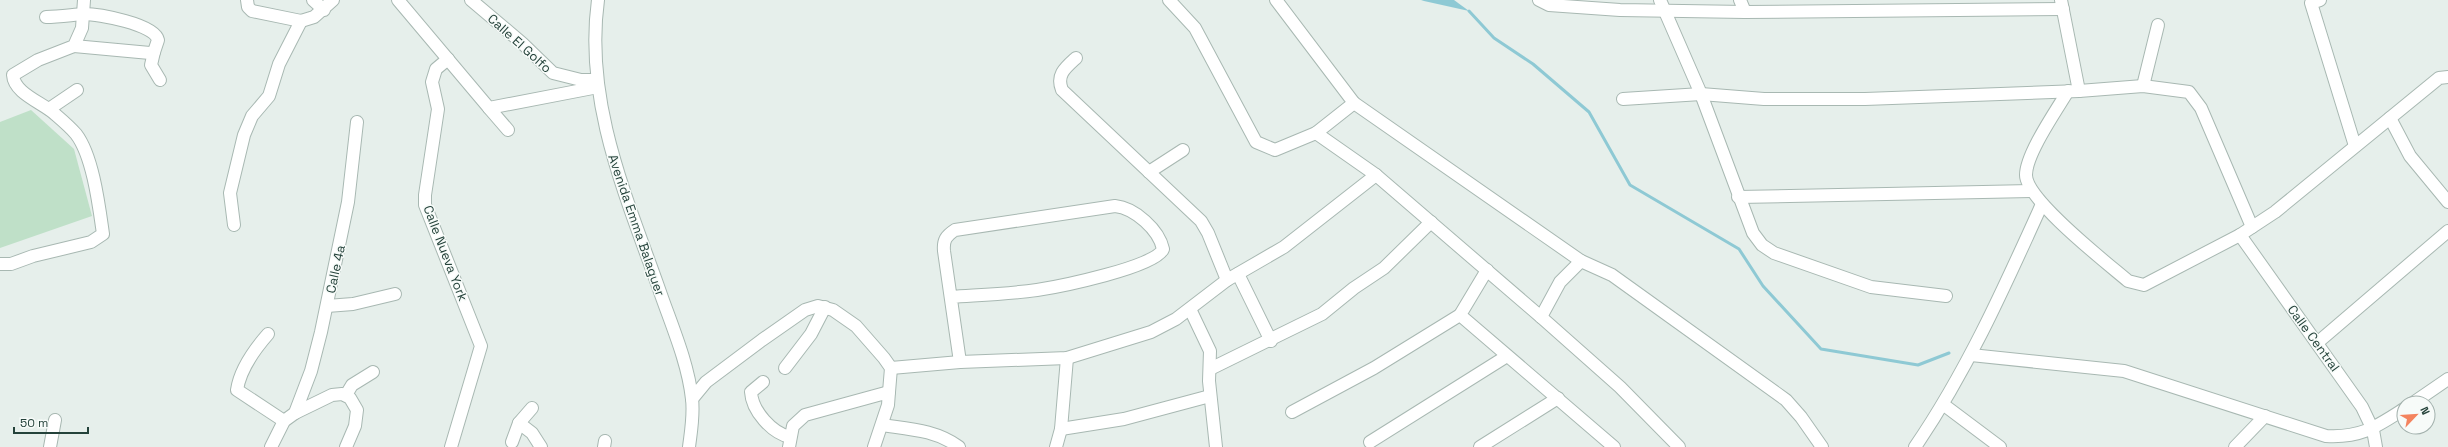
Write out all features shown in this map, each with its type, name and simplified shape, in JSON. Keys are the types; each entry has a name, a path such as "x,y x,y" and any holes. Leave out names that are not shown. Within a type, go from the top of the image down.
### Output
{"street":[{"path":"74,46 82,28 84,0"},
{"path":"247,0 248,7 252,11 301,21 324,10 333,0"},
{"path":"313,0 324,10"},
{"path":"398,0 508,130"},
{"name":"Calle El Golfo","path":"471,0 522,43 553,73 597,84"},
{"name":"Avenida Emma Balaguer","path":"598,0 595,21 597,84 617,170 688,375 692,399 689,447"},
{"path":"1169,0 1195,28 1256,142 1275,150 1316,133 1354,103"},
{"path":"1276,0 1354,103 1581,260 1612,274 1786,400 1802,417 1822,447"},
{"path":"1539,0 1549,5 1666,11 1745,12 2062,5 2073,91 2038,143 2026,174 2027,184 2042,204 2128,281 2135,284 2144,285 2240,235 2252,227 2292,198 2439,78 2448,77"},
{"path":"1660,0 1701,94 1738,197 1753,233 1762,245 1774,253 1871,286 1946,296"},
{"path":"1740,0 1745,12"},
{"path":"2314,1 2355,146"},
{"path":"46,17 84,14 123,20 154,33 158,40 151,65 160,80"},
{"path":"234,225 230,193 244,135 252,116 270,96 279,64 301,21"},
{"path":"2143,86 2158,25"},
{"path":"0,264 11,264 33,256 91,242 103,234 87,157 76,135 49,109 27,95 13,80 12,75 38,60 74,46 150,53 154,52"},
{"path":"1076,58 1064,69 1060,76 1062,90 1201,221 1227,280"},
{"name":"Calle Nueva York","path":"448,59 436,69 432,82 438,109 425,195 425,205 481,346 451,447"},
{"path":"489,108 597,84"},
{"path":"1623,99 1701,94 1764,100 1865,99 2073,91 2143,86 2189,92 2201,108 2252,227"},
{"path":"49,109 77,90"},
{"path":"2390,118 2410,156 2448,202"},
{"name":"Calle 4a","path":"295,413 311,371 327,306 348,202 358,122"},
{"path":"1316,133 1376,175 1542,316 1620,387 1679,447"},
{"path":"1149,172 1183,150"},
{"path":"891,368 960,362 1067,358 1151,332 1190,309 1227,280 1284,247 1376,175"},
{"path":"1738,197 2031,191"},
{"path":"1915,447 1944,405 1993,313 2042,204"},
{"path":"951,297 1037,290 1119,272 1157,256 1162,252 1162,245 1155,232 1139,217 1124,207 1115,206 962,228 949,234 943,244 960,362"},
{"path":"1210,369 1271,341 1322,314 1354,288 1384,268 1431,222"},
{"path":"2316,343 2448,231"},
{"name":"Calle Central","path":"2240,235 2362,407 2373,430 2376,447"},
{"path":"1542,316 1560,282 1581,260"},
{"path":"1292,412 1374,368 1460,314 1487,270"},
{"path":"1238,274 1271,341"},
{"path":"327,306 353,304 395,294"},
{"path":"692,399 706,382 790,319 812,307 825,307 843,316 856,326 891,368 888,405 874,447"},
{"path":"785,368 811,334 825,307"},
{"path":"1190,309 1210,351 1210,396 1216,447"},
{"path":"1460,314 1614,447"},
{"path":"268,334 254,350 243,371 237,390 284,421"},
{"path":"1971,355 2124,371 2326,436 2346,438 2373,430 2396,414"},
{"path":"1370,442 1507,356"},
{"path":"1056,447 1061,429 1067,358"},
{"path":"346,395 352,385 373,372"},
{"path":"2424,395 2448,379"},
{"path":"763,382 751,392 752,400 767,423 789,442"},
{"path":"789,442 793,426 805,415 889,392"},
{"path":"271,447 284,421 295,413 332,395 346,395 354,402 357,410 355,426 346,447"},
{"path":"1061,429 1124,420 1210,396"},
{"path":"1480,447 1558,398"},
{"path":"1944,405 2000,447"},
{"path":"512,442 520,423 532,408"},
{"path":"2235,447 2265,416"},
{"path":"50,447 54,420"},
{"path":"520,423 532,433 541,447"},
{"path":"882,425 938,435 959,447"}],"green space":[{"path":"31,110 74,149 92,216 0,248 0,122"}],"water":[{"path":"1421,0 1454,0 1469,11 1424,1"}],"waterway":[{"path":"1469,11 1494,38 1533,64 1589,112 1630,185 1739,249 1763,286 1821,349 1918,365 1949,353"}]}
